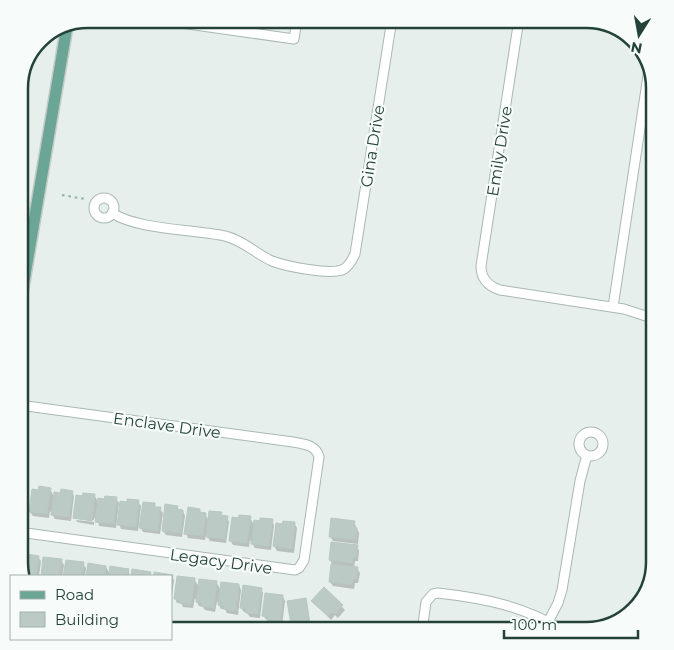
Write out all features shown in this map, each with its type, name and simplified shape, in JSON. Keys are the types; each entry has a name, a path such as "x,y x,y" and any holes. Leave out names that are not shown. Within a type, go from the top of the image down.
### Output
{"main road":[{"path":"28,259 66,31"}],"street":[{"path":"233,27 294,39 296,27"},
{"name":"Gina Drive","path":"112,214 134,223 224,236 234,239 282,264 322,271 344,269 355,254 391,28"},
{"name":"Emily Drive","path":"518,28 481,266 483,278 490,286 500,290 612,307"},
{"path":"646,88 612,307 646,316"},
{"name":"Enclave Drive","path":"27,406 293,442 314,448"},
{"name":"Legacy Drive","path":"27,533 295,570 299,568 304,560 309,532 319,457 318,451 314,448"},
{"path":"423,622 426,602 433,594 444,594 499,603 526,611 548,622 558,604 562,590 580,481 587,455"}],"path":[{"path":"62,195 85,199"}],"building":[{"path":"39,486 51,488 47,514 29,512 32,489 38,490"},
{"path":"61,489 73,491 69,517 51,515 54,492 60,493"},
{"path":"83,493 95,494 92,521 73,518 76,495 82,496"},
{"path":"105,496 117,497 114,524 95,522 98,498 104,499"},
{"path":"127,499 139,500 136,527 117,525 120,501 127,502"},
{"path":"143,502 155,503 155,507 161,507 158,531 139,528"},
{"path":"165,504 178,506 177,509 183,510 181,533 162,531"},
{"path":"188,507 200,509 200,512 206,513 203,536 184,534"},
{"path":"209,511 222,512 221,515 228,516 225,539 206,537"},
{"path":"239,515 251,516 247,543 229,541 232,517 238,518"},
{"path":"260,518 273,519 269,546 251,544 254,520 260,521"},
{"path":"331,518 355,521 354,527 357,528 356,540 329,537"},
{"path":"283,521 295,522 292,549 273,546 276,523 282,524"},
{"path":"331,542 358,545 356,557 353,557 352,563 329,560"},
{"path":"27,554 39,556 36,575 29,575"},
{"path":"43,557 62,559 59,575 41,575"},
{"path":"66,560 84,562 82,575 63,575"},
{"path":"88,563 106,566 105,575 86,575"},
{"path":"331,564 358,567 356,579 353,579 352,585 329,582"},
{"path":"110,566 129,569 127,575 109,575"},
{"path":"132,569 151,572 150,575 131,575"},
{"path":"154,572 173,575 172,580 172,575 154,575"},
{"path":"177,576 195,578 191,605 179,603 180,600 174,599"},
{"path":"199,579 217,581 214,608 201,606 202,603 196,602"},
{"path":"221,582 239,584 236,611 223,609 224,606 218,605"},
{"path":"243,585 262,588 258,614 246,613 246,609 240,608"},
{"path":"324,587 343,605 335,614 332,612 328,616 311,601"},
{"path":"265,593 283,595 280,622 268,620 268,617 262,616"},
{"path":"306,598 310,622 291,622 287,601"}]}
